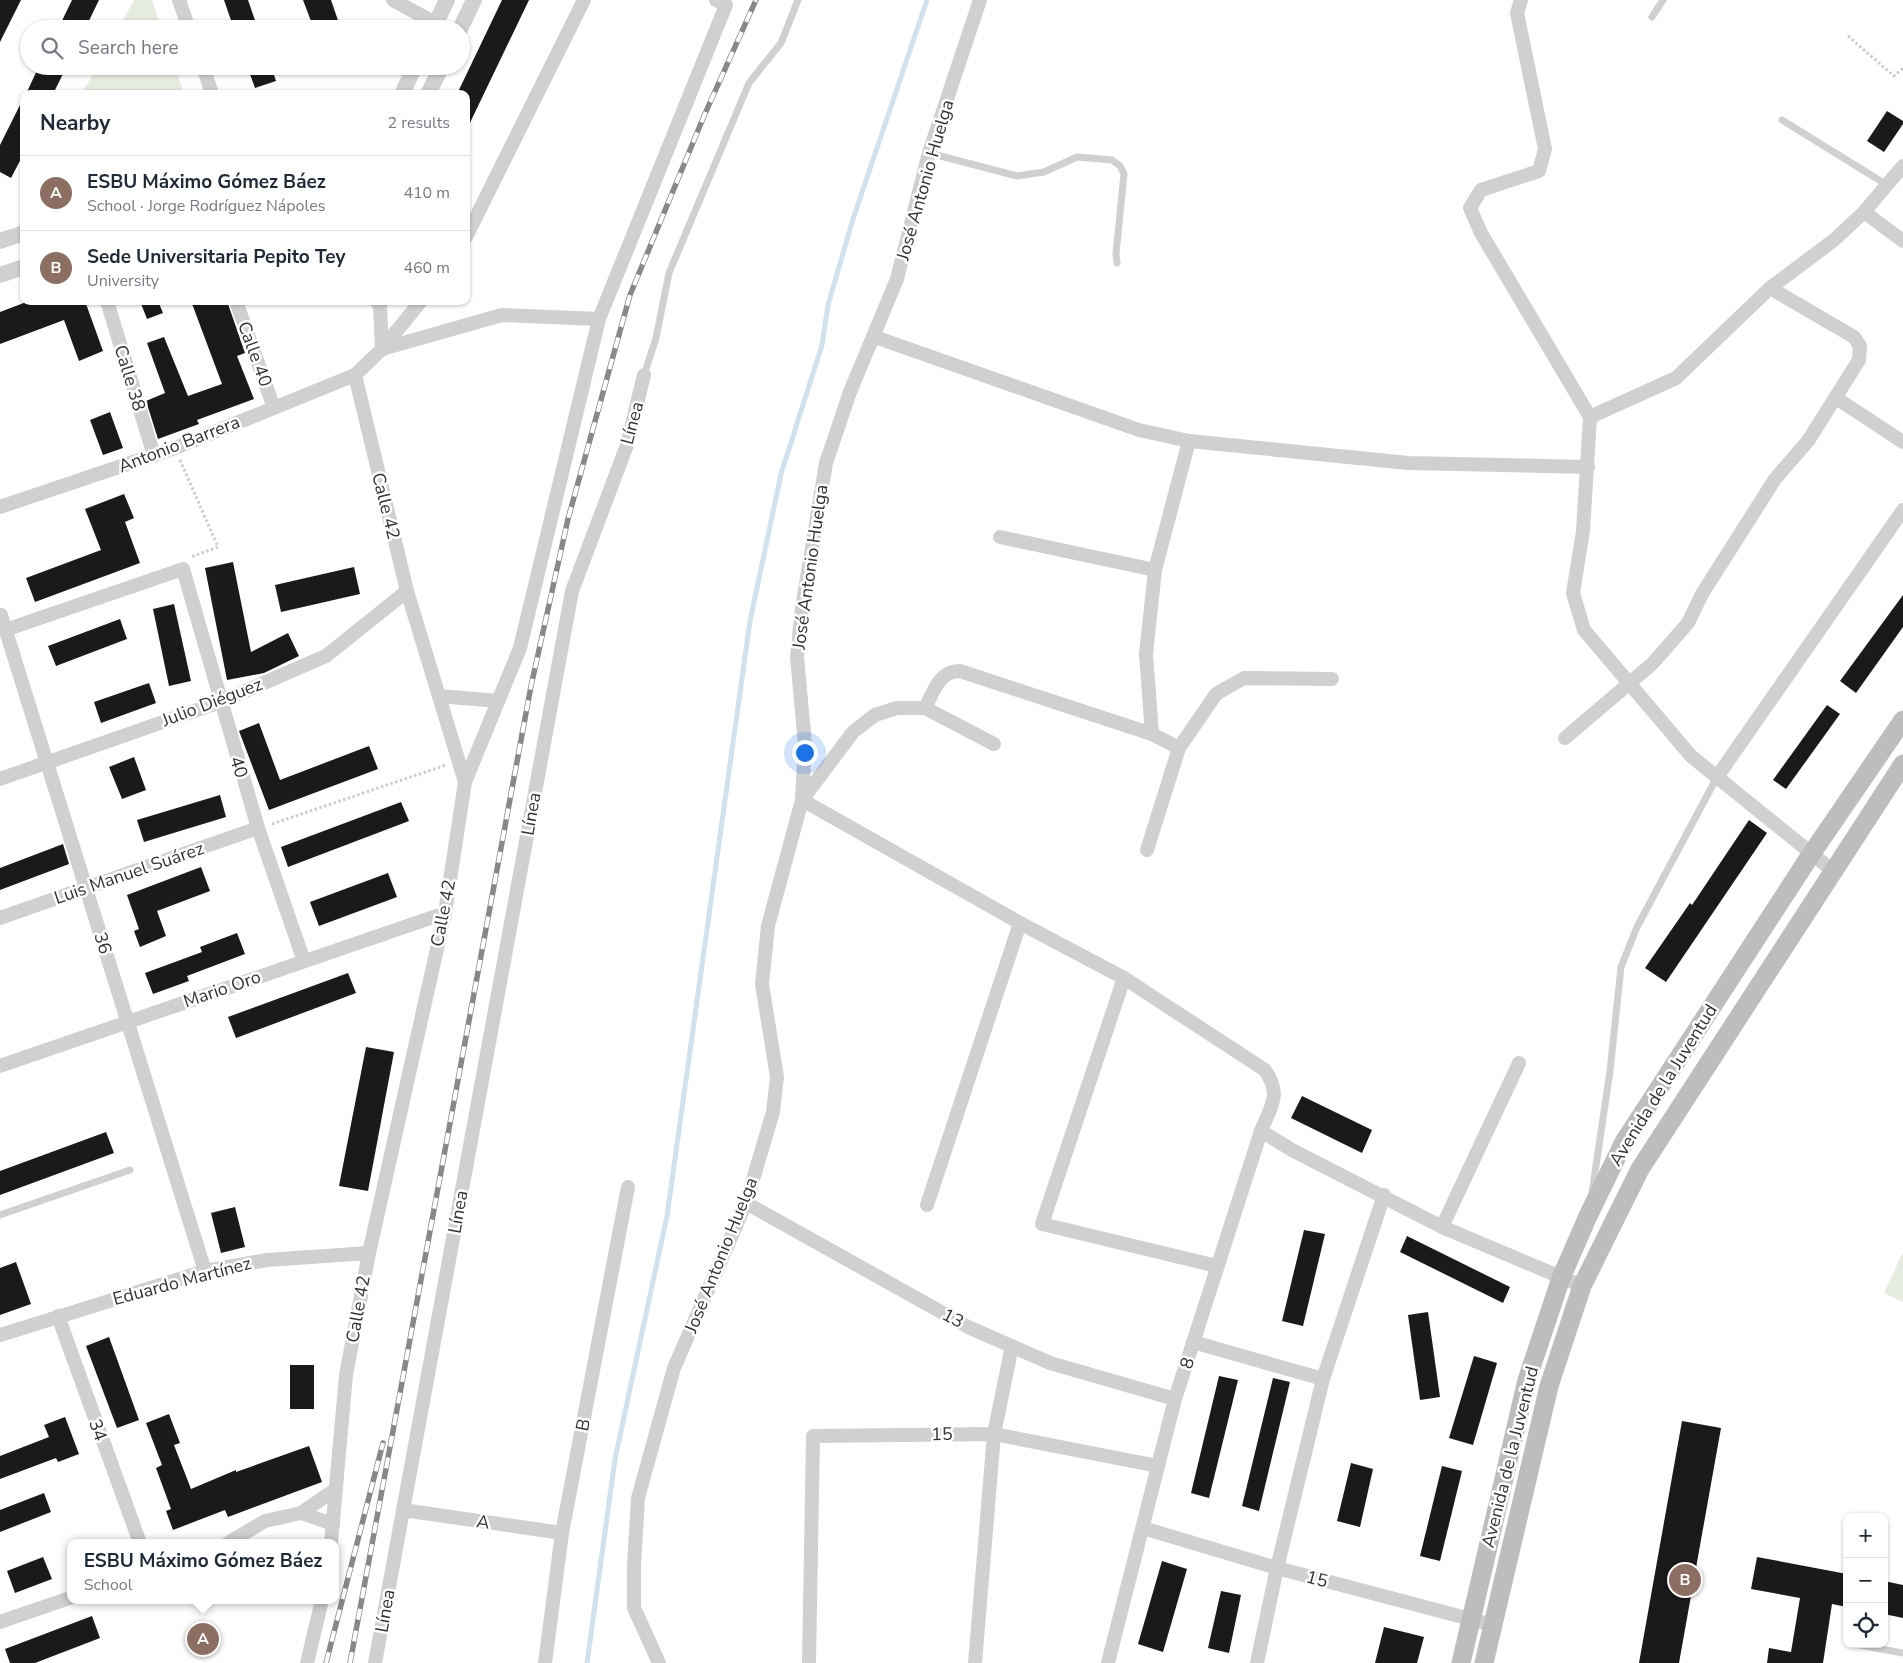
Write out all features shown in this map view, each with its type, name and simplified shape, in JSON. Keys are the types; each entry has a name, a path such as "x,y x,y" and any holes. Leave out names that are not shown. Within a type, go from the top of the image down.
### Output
{"main road":[{"name":"Avenida de la Juventud","path":"1461,1663 1527,1380 1561,1278 1588,1216 1624,1142 1812,853 1903,720"},
{"name":"Avenida de la Juventud","path":"1484,1663 1549,1386 1582,1286 1640,1169 1832,870 1903,764"},
{"path":"1527,1380 1549,1386"}],"street":[{"path":"179,0 186,20"},
{"path":"393,0 428,20"},
{"path":"440,20 447,0"},
{"path":"464,20 474,0"},
{"path":"470,229 584,0"},
{"name":"José Antonio Huelga","path":"660,1663 634,1608 634,1566 638,1498 674,1368 746,1203 774,1112 777,1077 762,984 768,926 802,800 805,744 797,657 804,598 826,463 850,392 875,337 897,279 929,153 980,0"},
{"path":"1521,0 1517,13 1544,149 1540,171 1481,190 1470,208 1481,233 1590,417 1583,532 1573,593 1584,630 1691,756 1832,870"},
{"path":"465,782 520,648 599,319 721,3"},
{"path":"205,75 211,90"},
{"path":"404,90 411,75"},
{"path":"430,90 438,75"},
{"path":"1590,417 1676,378 1770,288 1834,240 1864,212 1903,166"},
{"path":"1864,212 1903,242"},
{"path":"0,241 20,234"},
{"path":"0,275 20,268"},
{"path":"1565,738 1630,685 1669,646 1688,622 1702,594 1775,480 1808,440 1859,360 1860,346 1854,337 1770,288"},
{"name":"Calle 38","path":"107,305 154,456"},
{"name":"Calle 40","path":"237,305 274,408"},
{"path":"379,305 382,349"},
{"path":"355,375 382,349 418,305"},
{"path":"382,349 502,315 599,319"},
{"path":"875,337 1139,430 1189,441 1408,463 1588,468"},
{"name":"Antonio Barrera","path":"0,507 154,456 355,375"},
{"name":"Calle 42","path":"331,1539 346,1376 368,1253 445,912 465,782 407,592 355,375"},
{"name":"Línea","path":"375,1663 572,592 627,445 644,375"},
{"path":"1836,398 1903,442"},
{"path":"1152,734 1146,654 1156,570 1189,441"},
{"path":"1717,777 1903,510"},
{"path":"1000,536 1156,570"},
{"path":"5,630 183,569"},
{"name":"40","path":"183,569 258,828 304,961"},
{"name":"Julio Diéguez","path":"0,780 220,702 326,656 407,592"},
{"name":"36","path":"1,615 204,1271"},
{"path":"925,708 943,675 951,671 960,671 1152,734 1179,748"},
{"path":"1146,850 1179,748 1216,694 1244,678 1332,679"},
{"path":"439,696 498,701"},
{"path":"994,744 925,708 896,708 874,715 853,732 802,800 1020,923 1124,978 1042,1224 1218,1266"},
{"name":"Luis Manuel Suárez","path":"0,918 258,828"},
{"name":"Mario Oro","path":"0,1066 445,912"},
{"path":"928,1205 1020,923"},
{"name":"8","path":"1108,1663 1175,1400 1260,1131 1274,1100 1274,1083 1265,1070 1124,978"},
{"path":"1442,1227 1519,1063"},
{"path":"1260,1131 1292,1150 1384,1195 1442,1227 1582,1286"},
{"name":"B","path":"545,1663 562,1533 628,1187"},
{"path":"1257,1663 1277,1568 1323,1379 1384,1195"},
{"name":"13","path":"746,1203 968,1327 1050,1363 1175,1400"},
{"name":"Eduardo Martínez","path":"0,1335 204,1271 267,1260 368,1253"},
{"name":"34","path":"58,1316 139,1539"},
{"path":"1193,1342 1323,1379"},
{"path":"975,1663 994,1434 1012,1346"},
{"name":"15","path":"809,1663 813,1436 994,1434 1158,1466"},
{"path":"235,1539 265,1521 301,1513 336,1489"},
{"name":"A","path":"403,1510 562,1533"},
{"path":"301,1513 333,1524"},
{"name":"15","path":"1143,1528 1277,1568 1493,1625"},
{"path":"0,1622 67,1599"},
{"path":"307,1663 321,1604"}],"lane":[{"name":"Línea","path":"644,375 656,338 669,274 749,83 780,43 798,0"},
{"path":"1652,17 1663,0"},
{"path":"1782,120 1887,185"},
{"path":"929,153 1017,176 1044,172 1077,158 1112,160 1120,166 1124,174 1116,254 1117,263"},
{"path":"1588,1216 1610,1071 1621,968 1637,927 1717,777"},
{"path":"0,1215 130,1170"},
{"path":"1874,1648 1903,1654"}],"path":[{"path":"1848,36 1894,76 1903,68"},
{"path":"174,448 218,547 186,559 183,569"},
{"path":"258,828 458,761"}],"shaded area":[{"path":"134,0 152,0 159,20 123,20"},
{"path":"92,75 178,75 183,90 84,90"},
{"path":"1903,1252 1903,1302 1884,1293"}],"building":[{"path":"0,0 21,0 0,42"},
{"path":"72,0 99,0 89,20 62,20"},
{"path":"224,0 248,0 255,20 231,20"},
{"path":"303,0 331,0 338,20 311,20"},
{"path":"502,0 529,0 470,123 470,90 459,90 466,75 470,75 470,67"},
{"path":"35,75 62,75 55,90 28,90"},
{"path":"250,75 274,75 276,81 255,88"},
{"path":"20,105 20,161 11,178 0,172 0,145"},
{"path":"1887,111 1903,121 1903,124 1884,152 1867,141"},
{"path":"20,304 86,305 103,351 79,361 64,320 0,344 0,312"},
{"path":"142,305 160,305 163,313 147,319"},
{"path":"192,305 228,305 245,353 237,356 254,399 197,420 199,424 158,439 146,401 165,393 147,343 164,337 188,396 222,384"},
{"path":"110,412 123,448 103,455 90,420"},
{"path":"124,494 134,518 125,522 140,563 35,602 26,578 101,550 85,509"},
{"path":"233,562 251,652 288,633 299,656 264,673 227,680 205,568"},
{"path":"354,567 360,594 281,612 275,585"},
{"path":"1903,595 1903,627 1856,693 1840,681"},
{"path":"174,604 191,681 169,686 153,609"},
{"path":"120,619 127,639 56,666 48,646"},
{"path":"149,683 156,703 101,723 94,702"},
{"path":"1827,705 1840,714 1786,789 1773,780"},
{"path":"259,723 280,780 369,746 378,769 269,810 239,731"},
{"path":"134,757 146,790 122,799 109,767"},
{"path":"220,795 226,817 144,842 137,820"},
{"path":"401,802 409,821 288,867 281,847"},
{"path":"1749,820 1767,833 1666,982 1645,968 1690,903 1692,905"},
{"path":"63,844 69,864 0,890 0,868"},
{"path":"201,867 210,891 157,911 166,936 140,947 134,931 139,929 127,895"},
{"path":"388,873 397,897 319,926 310,902"},
{"path":"237,933 245,954 187,976 189,981 153,994 145,973 202,952 200,947"},
{"path":"348,973 356,993 236,1038 228,1017"},
{"path":"366,1047 394,1052 368,1191 339,1186"},
{"path":"1302,1096 1372,1130 1362,1153 1291,1118"},
{"path":"106,1132 114,1153 0,1195 0,1171"},
{"path":"235,1207 245,1247 221,1253 211,1213"},
{"path":"1304,1230 1325,1234 1303,1326 1282,1321"},
{"path":"1407,1236 1510,1287 1503,1303 1400,1252"},
{"path":"16,1262 31,1304 0,1315 0,1268"},
{"path":"1428,1312 1440,1397 1420,1400 1408,1315"},
{"path":"109,1337 139,1420 117,1428 86,1346"},
{"path":"1474,1356 1497,1363 1473,1445 1449,1438"},
{"path":"290,1365 314,1365 314,1409 290,1409"},
{"path":"1219,1376 1238,1380 1209,1498 1191,1493"},
{"path":"1273,1378 1290,1382 1259,1511 1242,1506"},
{"path":"169,1414 180,1443 174,1445 191,1489 236,1470 236,1472 309,1446 322,1482 228,1517 225,1510 173,1530 166,1511 171,1509 156,1468 162,1465 146,1423"},
{"path":"65,1417 79,1454 58,1462 56,1458 0,1479 0,1456 49,1437 44,1425"},
{"path":"1682,1421 1721,1428 1679,1663 1639,1663"},
{"path":"1351,1463 1373,1469 1360,1527 1337,1521"},
{"path":"1442,1466 1462,1471 1440,1561 1420,1556"},
{"path":"44,1493 51,1512 0,1532 0,1510"},
{"path":"43,1557 52,1579 15,1593 7,1571"},
{"path":"1757,1557 1843,1573 1843,1606 1832,1604 1823,1663 1767,1663 1769,1648 1791,1652 1800,1598 1751,1589"},
{"path":"1162,1561 1187,1569 1163,1652 1138,1644"},
{"path":"1888,1582 1903,1585 1903,1618 1888,1615"},
{"path":"1221,1591 1241,1595 1229,1653 1208,1648"},
{"path":"92,1616 100,1638 35,1663 10,1663 5,1649"},
{"path":"1384,1627 1424,1637 1417,1663 1375,1663"}],"waterway":[{"path":"587,1663 615,1459 667,1216 750,621 781,474 822,345 828,305 853,219 927,0"}],"railway":[{"path":"350,1663 531,686 568,519 630,295 704,116 756,0"},
{"path":"326,1663 383,1443"}],"place":[{"name":"Sede Universitaria Pepito Tey","path":"1685,1580"},
{"name":"ESBU Máximo Gómez Báez","path":"203,1639"}]}
